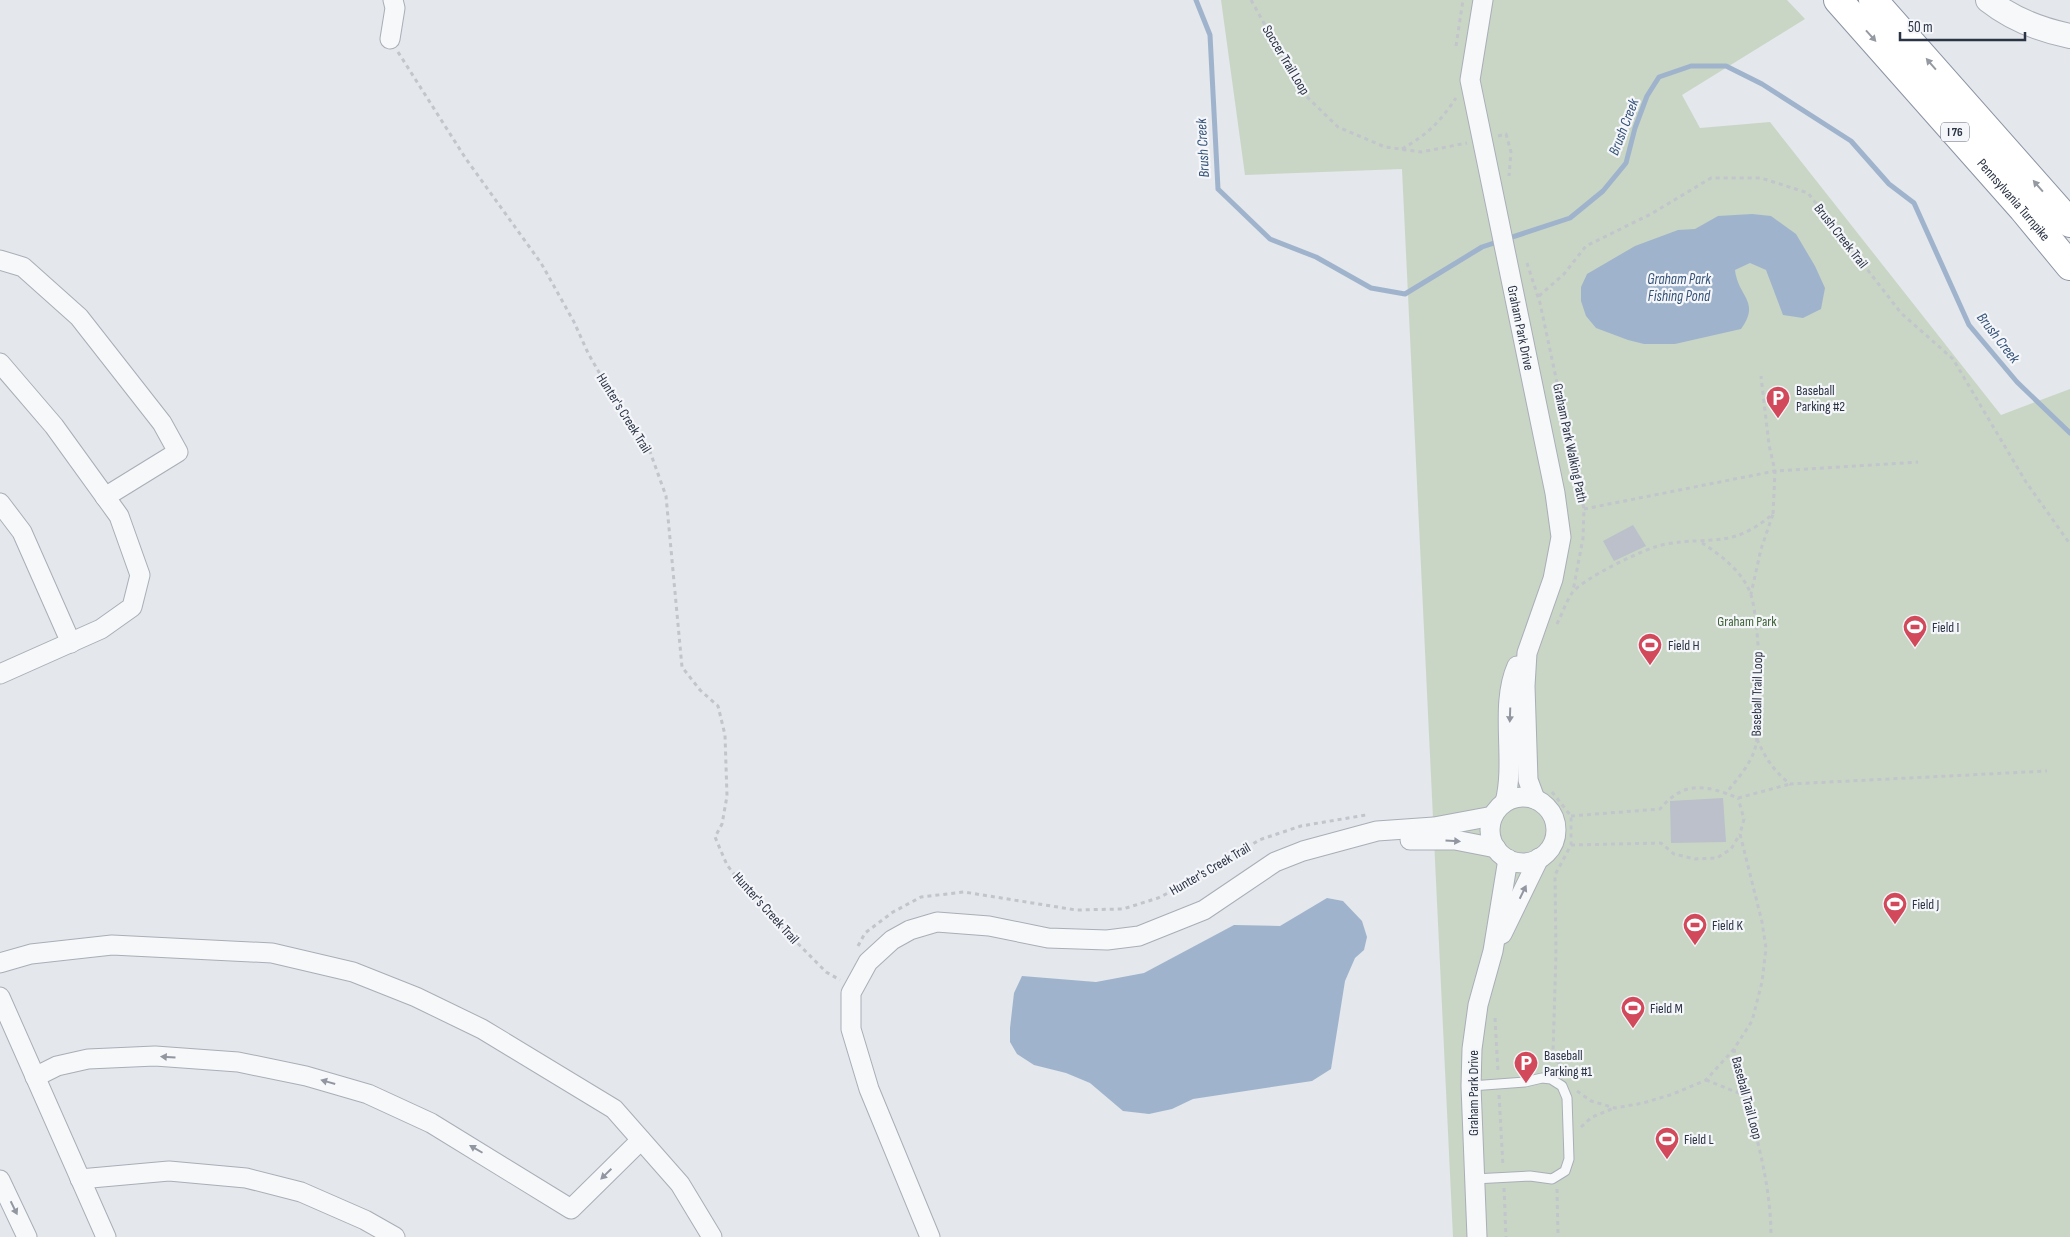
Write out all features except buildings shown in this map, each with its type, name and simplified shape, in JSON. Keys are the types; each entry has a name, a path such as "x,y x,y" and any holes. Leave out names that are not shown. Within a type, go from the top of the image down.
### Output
{"highway":[{"name":"Pennsylvania Turnpike","path":"1838,0 2023,209 2070,266"},
{"name":"Pennsylvania Turnpike","path":"1873,0 2070,223"}],"street":[{"path":"390,39 395,8 393,0"},
{"name":"Graham Park Drive","path":"1477,1237 1471,1086 1472,1049 1478,1004 1493,951 1539,858 1552,845 1556,827 1541,792 1528,780 1525,686 1527,653 1553,579 1561,537 1555,493 1470,80 1483,0"},
{"path":"1988,0 2011,15 2036,27 2070,36"},
{"path":"0,260 23,267 79,317 162,424 178,452 105,496"},
{"path":"0,363 54,426 119,516 140,574 132,607 101,629 0,674"},
{"path":"0,503 22,532 70,643"},
{"name":"Graham Park Drive","path":"1493,951 1502,853 1491,832 1509,775 1511,693 1516,668 1527,653"},
{"path":"930,1237 869,1089 851,1029 851,993 868,962 892,940 910,930 937,922 989,926 1048,938 1107,940 1139,936 1204,910 1275,862 1303,851 1377,831 1434,827 1499,809 1519,797 1541,792"},
{"path":"1352,838 1455,840 1502,853 1523,862 1539,858"},
{"path":"0,963 31,954 112,945 272,953 353,972 416,997 482,1029 614,1108 680,1184 712,1237"},
{"path":"0,997 106,1237"},
{"path":"35,1077 57,1066 88,1059 154,1056 238,1062 306,1076 368,1094 431,1123 571,1209 641,1140"},
{"path":"80,1179 169,1171 246,1178 301,1192 365,1220 395,1237"},
{"path":"0,1180 27,1237"}],"lane":[{"path":"1471,1086 1525,1082 1542,1078 1551,1079 1562,1086 1567,1098 1569,1160 1565,1171 1552,1178 1530,1176 1474,1179"}],"path":[{"name":"Soccer Trail Loop","path":"1251,0 1304,94 1338,127 1385,147 1421,152 1466,143"},
{"name":"Hunter's Creek Trail","path":"390,39 466,159 540,263 625,418 649,449 666,496 682,667 700,690 718,706 725,735 728,796 722,824 716,837 728,864 753,898 826,972 840,980 844,972"},
{"path":"1401,149 1425,136 1437,126 1457,97"},
{"name":"Brush Creek Trail","path":"1539,296 1564,274 1586,246 1651,214 1711,178 1761,178 1808,193 1901,313 1952,359 2026,482 2070,544"},
{"path":"1525,258 1539,296"},
{"name":"Graham Park Walking Path","path":"1539,296 1584,509 1583,538 1573,592"},
{"path":"1751,594 1761,548 1773,514 1776,495 1775,471 1769,445 1761,376"},
{"path":"1584,509 1775,471 1918,462"},
{"path":"1556,626 1573,592 1636,553 1666,544 1736,538 1759,525 1773,514"},
{"name":"Baseball Trail Loop","path":"1702,542 1726,560 1751,594 1759,650 1757,739 1753,754 1726,793"},
{"path":"1757,739 1764,756 1776,773 1790,784"},
{"path":"1528,780 1571,816 1660,810 1671,796 1707,786 1738,798 1790,784 2047,771"},
{"name":"Baseball Trail Loop","path":"1738,798 1744,819 1740,834 1762,922 1766,948 1762,982 1752,1021 1734,1048 1744,1095 1752,1113 1762,1157 1770,1206 1771,1237"},
{"name":"Hunter's Creek Trail","path":"856,949 865,933 893,912 921,897 964,892 1076,910 1123,909 1158,898 1210,872 1259,840 1301,826 1373,814"},
{"path":"1549,879 1555,875 1571,845 1571,816"},
{"path":"1571,845 1661,843 1674,854 1695,859 1717,858 1732,849 1740,834"},
{"path":"1555,875 1556,954 1553,1053 1565,1074"},
{"path":"1495,1010 1506,1237"},
{"path":"1578,1121 1578,1130 1592,1117 1615,1108 1643,1103 1706,1080 1734,1048"},
{"path":"1706,1080 1744,1095"},
{"path":"1575,1098 1573,1088 1591,1101 1615,1108"},
{"path":"1558,1237 1556,1190 1564,1185"}],"green space":[{"name":"Graham Park","path":"1221,0 1787,0 1805,19 1682,95 1700,128 1770,122 2001,415 2070,389 2070,1237 1453,1237 1402,169 1245,175"}],"water":[{"name":"Graham Park Fishing Pond","path":"1752,214 1771,216 1796,234 1815,266 1825,288 1821,309 1803,318 1783,315 1766,270 1750,263 1735,270 1740,287 1749,305 1747,320 1741,329 1675,344 1644,344 1596,328 1586,316 1581,301 1581,287 1587,274 1635,246 1678,230 1695,229 1718,216"},
{"path":"1327,898 1343,901 1362,921 1367,937 1364,950 1355,958 1345,981 1331,1069 1312,1081 1193,1099 1172,1109 1149,1114 1123,1111 1090,1083 1066,1073 1034,1065 1017,1054 1010,1042 1014,993 1022,976 1096,982 1144,973 1234,925 1280,926"}],"waterway":[{"name":"Brush Creek","path":"1196,0 1210,35 1218,189 1270,239 1316,257 1371,288 1405,294 1482,247 1570,218 1603,191 1626,163 1635,128 1647,96 1659,77 1691,66 1726,66 1762,84 1851,141 1889,184 1914,203 1969,325 2017,382 2070,433"}],"place":[{"name":"Baseball Parking #2","path":"1778,419"},
{"name":"Field I","path":"1915,648"},
{"name":"Field H","path":"1650,666"},
{"name":"Field J","path":"1895,925"},
{"name":"Field K","path":"1695,946"},
{"name":"Field M","path":"1633,1029"},
{"name":"Baseball Parking #1","path":"1526,1084"},
{"name":"Field L","path":"1667,1160"}]}
